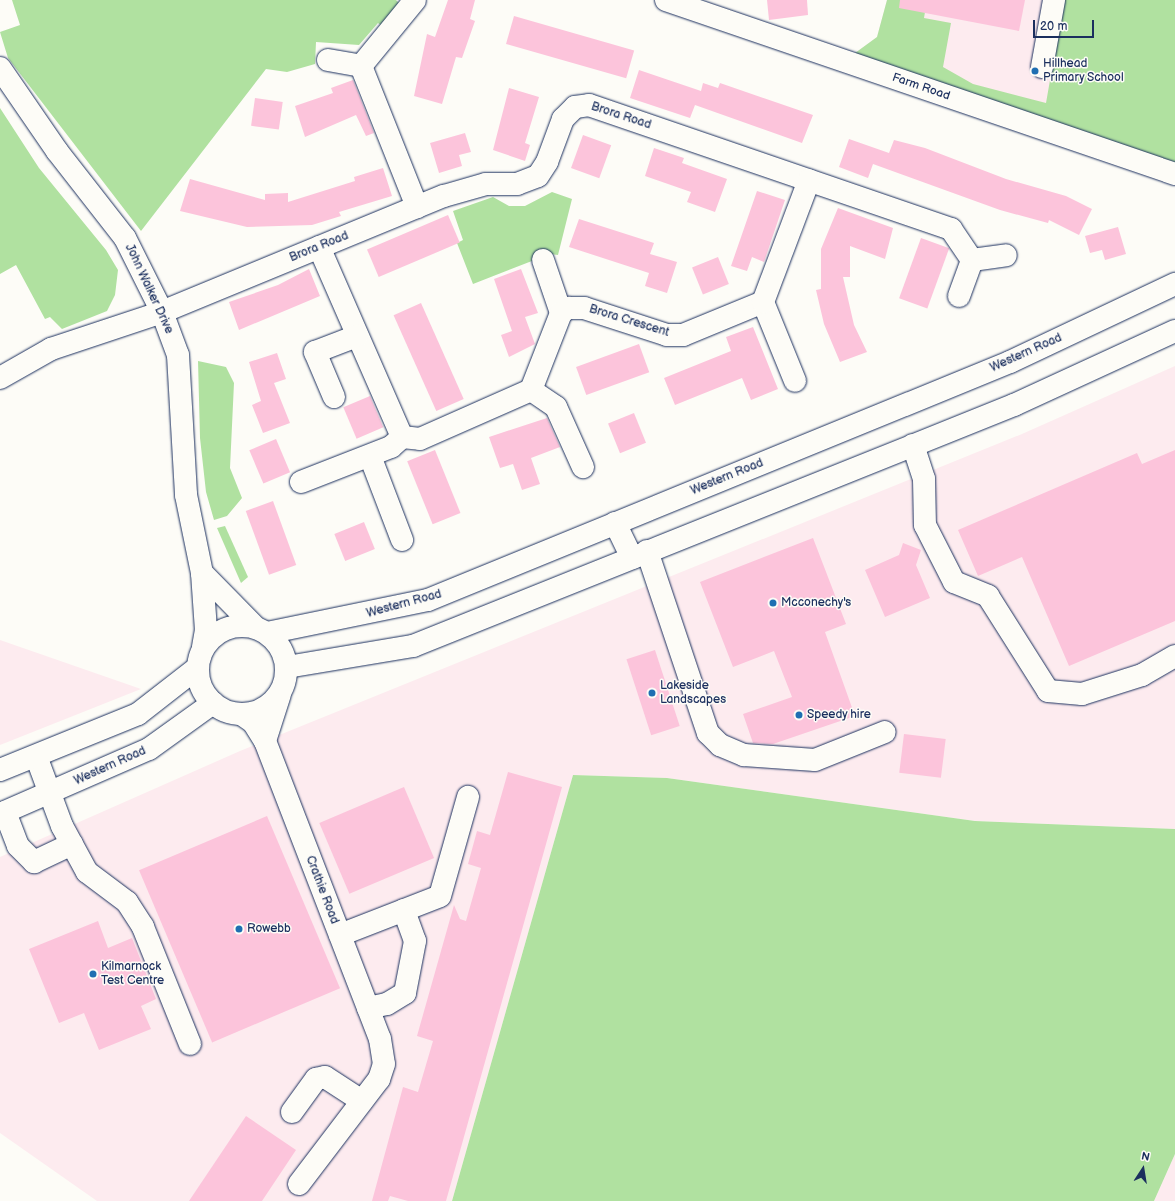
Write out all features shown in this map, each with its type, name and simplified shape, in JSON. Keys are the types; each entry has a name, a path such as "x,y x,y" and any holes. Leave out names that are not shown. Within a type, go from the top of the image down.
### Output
{"street":[{"path":"361,66 415,0"},
{"name":"Farm Road","path":"666,0 1175,174"},
{"path":"1042,67 1054,0"},
{"path":"328,60 361,66"},
{"path":"361,66 417,207"},
{"name":"John Walker Drive","path":"0,68 57,152 125,238 162,312 178,355 186,495 202,573 206,630 204,647"},
{"name":"Brora Road","path":"0,378 51,349 162,312 417,207 486,184 517,184 538,176 547,162 563,119 575,107 589,105 951,229 972,260"},
{"path":"795,381 763,302 809,180"},
{"path":"319,247 402,437"},
{"path":"960,296 972,260 1006,255"},
{"path":"301,482 391,447 402,437 420,438 530,390 561,313 542,260"},
{"name":"Western Road","path":"204,647 226,628 261,630 428,600 1010,362 1175,284"},
{"name":"Brora Crescent","path":"561,313 568,308 584,308 666,335 683,335 763,302"},
{"path":"286,667 413,646 1014,405 1175,331"},
{"path":"334,397 315,352 357,336"},
{"path":"530,390 556,407 583,467"},
{"path":"913,445 924,479 925,525 954,582 988,596 1048,691 1082,694 1142,674 1175,656"},
{"path":"370,456 402,540"},
{"path":"615,523 639,555 708,733 720,745 766,758 815,760 886,732"},
{"path":"202,573 284,654 286,667 280,694 264,741"},
{"path":"204,647 198,668 199,681 213,703 241,714 256,712 280,694"},
{"path":"0,770 138,714 198,668"},
{"name":"Western Road","path":"3,813 149,749 213,703"},
{"name":"Crathie Road","path":"241,714 253,722 264,741 380,1039 384,1064 379,1079 299,1184"},
{"path":"36,756 72,844 87,872 127,902 143,927 190,1044"},
{"path":"340,936 440,896 468,797"},
{"path":"3,813 18,846 34,862 72,844"},
{"path":"368,1008 387,1004 405,993 415,941 404,910"},
{"path":"292,1112 316,1079 325,1077 362,1101"}],"shaded area":[{"name":"Hillhead Primary School","path":"887,0 1175,0 1175,164 851,56 877,37"},
{"path":"1175,366 1175,829 975,821 667,778 573,775 452,1201 97,1201 0,1133 0,857 240,751 1022,434"},
{"path":"0,640 141,689 0,745"},
{"path":"1175,1154 1175,1201 1154,1201"}],"green space":[{"path":"12,0 396,0 399,3 382,26 378,23 359,45 316,42 315,64 287,72 266,69 141,231 8,58 0,32 20,25"},
{"name":"Hillhead Primary School","path":"887,0 927,0 924,18 951,23 943,67 973,84 1046,103 1064,0 1175,0 1175,164 851,56 877,37"},
{"path":"0,108 39,168 106,250 118,270 115,295 107,311 62,329 50,317 45,319 16,265 0,274"},
{"path":"552,192 572,199 558,255 550,254 473,284 457,243 463,240 453,211 493,197 509,206 525,206"},
{"path":"198,361 226,367 234,383 230,468 242,498 227,516 214,520 206,492 200,438"},
{"path":"225,526 248,577 241,583 217,528"},
{"path":"573,775 667,778 975,821 1175,829 1175,1154 1154,1201 452,1201"}],"building":[{"path":"448,0 475,0 470,19 475,21 462,58 456,57 442,104 414,96 427,34 435,37"},
{"path":"767,0 807,0 808,15 769,20"},
{"path":"900,0 1025,0 1019,31 899,8"},
{"path":"514,16 634,50 626,78 506,44"},
{"path":"639,70 701,91 703,83 718,88 720,83 813,115 802,143 695,105 690,118 630,98"},
{"path":"353,80 374,133 366,136 356,115 305,137 295,106 333,93 331,88"},
{"path":"509,88 539,97 525,143 530,145 525,161 493,150"},
{"path":"255,98 283,102 279,130 251,126"},
{"path":"465,133 471,152 459,155 462,166 439,173 430,143"},
{"path":"583,135 611,145 599,178 571,168"},
{"path":"849,139 889,153 894,140 925,148 1006,179 1066,196 1092,209 1079,235 1049,220 1048,223 1000,210 873,164 868,178 839,167"},
{"path":"654,148 684,158 682,163 727,179 715,212 687,202 691,192 645,176"},
{"path":"383,168 392,196 339,212 341,216 312,225 247,227 180,211 190,179 265,200 265,194 288,193 288,202 355,181 354,177"},
{"path":"757,191 785,200 764,262 752,257 747,271 731,266"},
{"path":"838,208 893,228 885,259 850,246 850,277 843,277 854,325 867,352 840,362 824,324 816,290 821,289 821,249"},
{"path":"448,215 460,243 379,277 367,249"},
{"path":"579,219 654,243 650,254 677,262 667,293 645,286 649,273 569,247"},
{"path":"1118,227 1126,254 1105,260 1102,250 1090,253 1085,236"},
{"path":"921,238 949,248 927,308 899,298"},
{"path":"718,257 729,284 703,294 692,267"},
{"path":"309,269 320,296 239,330 229,302 278,285"},
{"path":"521,269 538,313 525,317 535,344 509,357 501,335 512,331 494,279"},
{"path":"421,303 464,399 436,411 394,315"},
{"path":"753,327 778,389 751,400 742,378 675,405 664,378 731,351 726,337"},
{"path":"639,344 649,372 586,395 576,367"},
{"path":"277,353 286,379 274,383 290,423 263,433 252,405 261,401 249,362"},
{"path":"370,396 383,427 357,439 343,407"},
{"path":"634,413 646,443 620,453 608,423"},
{"path":"547,418 560,447 531,458 540,484 522,490 513,464 500,468 489,437"},
{"path":"276,439 290,472 263,483 249,450"},
{"path":"435,450 460,513 433,524 407,461"},
{"path":"1175,450 1175,621 1069,666 1022,557 978,576 958,530 1137,453 1142,464"},
{"path":"273,501 296,565 269,575 246,511"},
{"path":"364,522 375,549 345,561 334,534"},
{"name":"Mcconechy's","path":"813,538 846,624 825,632 855,716 773,744 753,743 743,714 792,697 774,651 733,667 700,582"},
{"path":"903,543 921,550 916,565 930,598 885,617 865,570 899,555"},
{"name":"Lakeside Landscapes","path":"655,650 680,726 651,735 626,659"},
{"path":"904,734 946,739 941,778 899,773"},
{"path":"508,772 562,787 446,1201 408,1201 390,1196 388,1201 372,1201 403,1087 418,1092 433,1041 417,1036 454,905 460,919 466,921 481,868 468,864 477,831 490,835"},
{"path":"404,787 434,858 349,894 319,823"},
{"name":"Rowebb","path":"267,816 340,988 212,1042 139,870"},
{"name":"Kilmarnock Test Centre","path":"98,921 108,948 132,938 156,999 141,1006 151,1029 99,1050 84,1013 59,1023 29,949"},
{"path":"246,1116 296,1150 262,1201 189,1201"}],"place":[{"name":"Hillhead Primary School","path":"1035,71"},
{"name":"Mcconechy's","path":"773,603"},
{"name":"Lakeside Landscapes","path":"652,693"},
{"name":"Speedy hire","path":"799,715"},
{"name":"Rowebb","path":"239,929"},
{"name":"Kilmarnock Test Centre","path":"93,974"}]}
